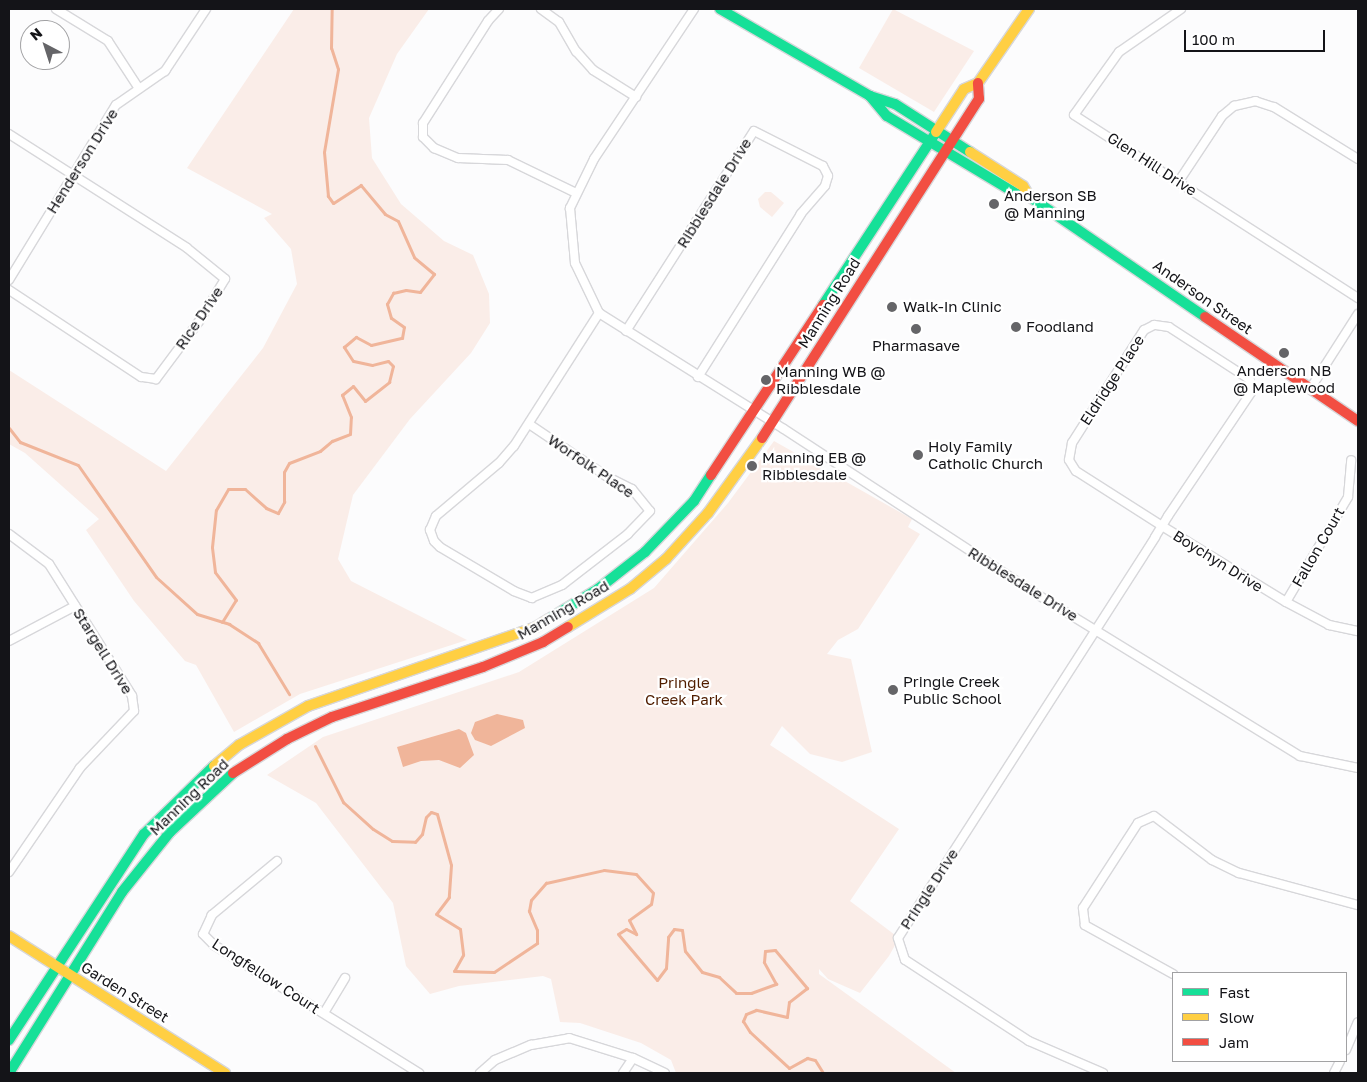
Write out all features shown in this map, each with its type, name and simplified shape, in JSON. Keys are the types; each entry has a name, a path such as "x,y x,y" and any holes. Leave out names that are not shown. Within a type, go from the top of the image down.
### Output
{"main road":[{"name":"Anderson Street","path":"720,9 870,96 895,104 1024,186 1030,197"},
{"name":"Manning Road","path":"9,1040 144,834 187,790 240,746 308,706 536,627 598,589 645,552 694,501 755,412 964,89 978,83 1029,9"},
{"name":"Manning Road","path":"9,1073 122,892 170,832 235,772 287,739 332,717 483,667 543,642 630,589 666,559 708,513 772,421 979,99 978,83"},
{"name":"Anderson Street","path":"870,96 886,116 1017,194 1030,197 1358,421"},
{"name":"Garden Street","path":"9,936 225,1073"}],"street":[{"path":"56,9 108,41 138,87"},
{"name":"Henderson Drive","path":"9,280 116,105 138,87 165,71 206,9"},
{"path":"499,9 488,21 423,123 423,137 434,148 458,158 508,160 576,194"},
{"path":"541,9 559,22 576,51 593,70 636,97"},
{"path":"599,314 574,263 570,208 594,159 694,9"},
{"name":"Glen Hill Drive","path":"1181,9 1119,52 1074,115 1358,298"},
{"path":"1179,181 1222,116 1234,106 1255,101 1274,107 1358,159"},
{"name":"Ribblesdale Drive","path":"626,331 754,131 823,166 828,176 825,186 802,214 698,378"},
{"name":"Rice Drive","path":"9,134 74,173 188,248 225,279 200,320 156,380 141,377 9,290"},
{"name":"Ribblesdale Drive","path":"599,314 698,378 772,421 1030,590 1300,756 1358,768"},
{"name":"Worfolk Place","path":"529,424 606,476 632,489 650,511 628,534 562,585 532,598 514,591 440,547 434,541 430,530 436,516 499,463 529,424 599,314"},
{"path":"1310,389 1358,314"},
{"name":"Eldridge Place","path":"1154,325 1169,327 1249,379 1252,391 1162,526 1076,471 1069,460 1072,442 1144,330 1154,325"},
{"name":"Fallon Court","path":"1286,602 1348,497 1351,460"},
{"name":"Boychyn Drive","path":"1096,629 1162,526 1286,602 1329,625 1358,632"},
{"name":"Stargell Drive","path":"9,534 49,564 132,696 134,711 80,768 9,872"},
{"path":"9,641 75,606"},
{"name":"Pringle Drive","path":"1096,629 898,938 905,960 1029,1041 1103,1073"},
{"path":"1172,973 1085,925 1083,908 1138,822 1154,816 1212,860 1239,873 1358,905"},
{"name":"Longfellow Court","path":"277,861 212,915 203,934 214,945 419,1073"},
{"path":"324,1012 345,978"},
{"path":"1358,1022 1348,1040 1358,1045"},
{"path":"480,1073 495,1060 531,1045 569,1038 633,1058 665,1073"},
{"path":"623,1073 633,1058"}],"green space":[{"path":"294,9 429,9 397,54 369,118 372,158 401,204 444,241 473,255 489,294 490,323 471,353 410,419 353,495 338,559 351,581 467,640 300,694 234,732 196,665 185,661 134,601 86,530 99,519 25,453 9,444 9,370 166,471 263,348 297,284 291,249 264,218 272,214 187,168"},
{"path":"893,9 974,51 934,112 859,68"},
{"path":"765,192 771,192 784,203 772,217 760,207 758,199"},
{"name":"Pringle Creek Park","path":"774,441 912,519 908,527 920,534 858,629 838,640 827,654 851,659 872,752 842,762 810,754 782,726 770,745 899,829 850,901 899,938 889,956 860,993 828,979 819,969 819,974 956,1073 676,1073 671,1060 641,1043 580,1023 560,1022 551,979 543,976 459,986 430,994 406,966 393,903 316,803 267,775 323,737 519,672 654,588 728,503"}],"shaded area":[{"path":"497,714 523,720 525,728 491,746 475,740 471,733 475,722"},
{"path":"459,729 466,733 474,755 460,768 439,760 421,761 403,767 397,747"}],"waterway":[{"path":"222,622 236,600 215,572 212,547 216,510 228,489 245,489 266,508 278,513 284,502 284,472 289,463 320,451 332,441 350,434 351,417 342,395 353,386 365,401 389,382 393,366 388,361 372,365 353,361 344,347 356,337 371,345 402,338 404,327 391,318 387,304 393,293 406,290 420,292 434,274 414,257 398,221 385,214 361,185 333,203 328,196 324,152 338,69 331,48 332,9"},
{"path":"9,428 20,442 78,465 156,577 197,614 229,624 258,643 289,694"},
{"path":"315,746 343,802 373,829 392,841 415,842 422,834 426,817 431,812 437,814 451,865 449,897 436,914 460,929 463,955 454,971 494,972 537,943 537,930 529,911 531,900 546,883 604,870 636,874 653,893 651,904 629,920 636,934 626,929 618,934 657,980 666,968 668,937 674,929 682,930 685,951 702,972 719,977 736,993 751,993 776,984 764,962 765,951 775,950 807,988 789,1002 787,1017 756,1010 746,1014 743,1021 750,1032 789,1068 807,1058 815,1060 823,1073"}],"traffic: fast":[{"path":"720,9 870,96 895,104 970,152"},
{"path":"870,96 887,116 1017,194 1030,197 1205,317"},
{"path":"823,305 936,132"},
{"path":"549,619 598,589 645,552 694,501 711,475"},
{"path":"9,1040 144,834 214,766"},
{"path":"9,1073 122,892 170,832 233,773"}],"traffic: slow":[{"path":"936,132 964,89 978,83 1029,9"},
{"path":"970,152 1023,186 1030,197"},
{"path":"568,627 630,589 666,559 708,513 762,438"},
{"path":"214,766 239,745 308,706 536,627 549,619"},
{"path":"9,936 225,1073"}],"traffic: jam":[{"path":"762,438 979,99 978,83"},
{"path":"711,475 823,305"},
{"path":"1205,317 1358,421"},
{"path":"233,773 287,739 332,717 483,667 543,642 568,627"}],"place":[{"name":"Anderson SB @ Manning","path":"994,204"},
{"name":"Walk-In Clinic","path":"892,307"},
{"name":"Foodland","path":"1016,327"},
{"name":"Pharmasave","path":"916,329"},
{"name":"Anderson NB @ Maplewood","path":"1284,353"},
{"name":"Manning WB @ Ribblesdale","path":"766,380"},
{"name":"Holy Family Catholic Church","path":"918,455"},
{"name":"Manning EB @ Ribblesdale","path":"752,466"},
{"name":"Pringle Creek Public School","path":"893,690"}]}
